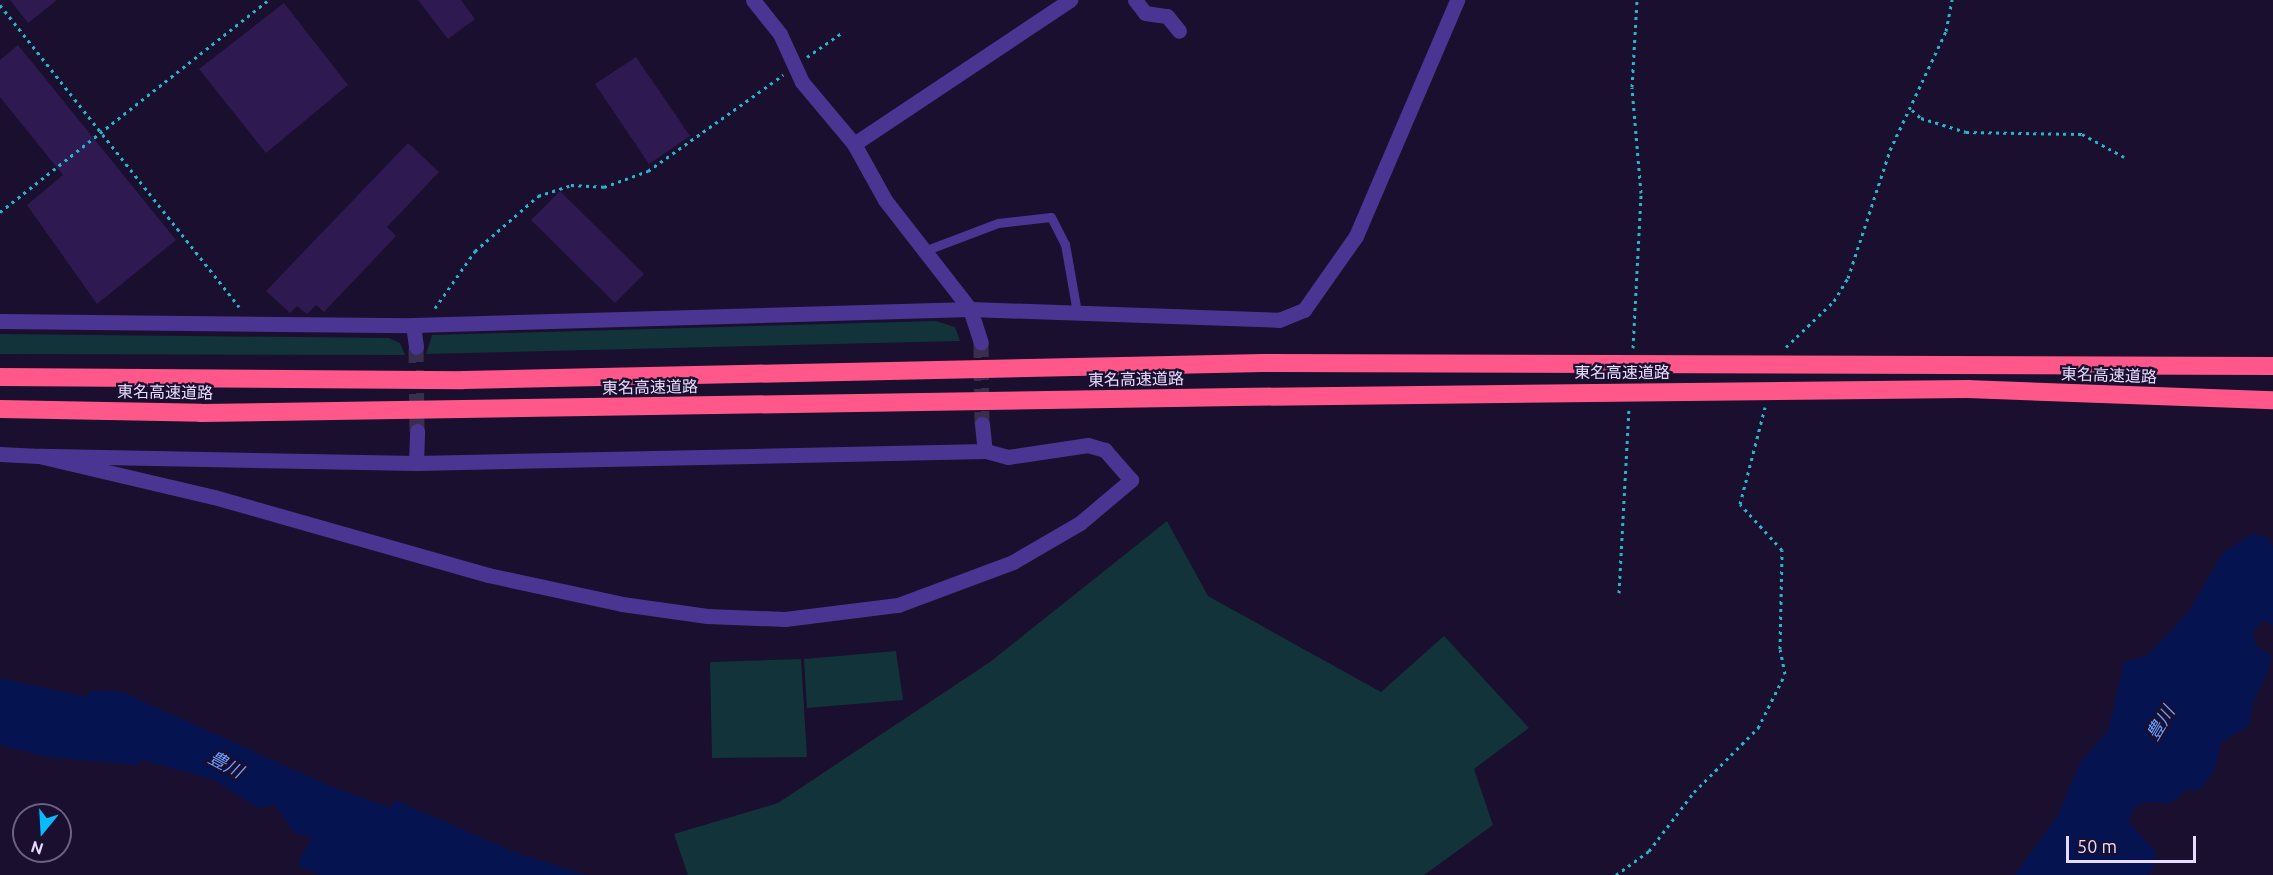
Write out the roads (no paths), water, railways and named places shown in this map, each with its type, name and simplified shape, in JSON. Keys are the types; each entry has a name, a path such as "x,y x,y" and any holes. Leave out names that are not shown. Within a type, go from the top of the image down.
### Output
{"highway":[{"name":"東名高速道路","path":"0,377 463,380 1263,363 2273,366"},
{"name":"東名高速道路","path":"0,409 201,412 1967,389 2273,400"}],"street":[{"path":"753,0 780,34 794,66 821,110 854,144 885,200 970,309 981,342"},
{"path":"854,144 1070,0"},
{"path":"1135,0 1145,13 1167,16 1179,31"},
{"path":"0,321 249,327 429,325 970,309 1279,320 1304,310 1356,236 1457,0"},
{"path":"413,325 416,347"},
{"path":"982,424 985,451"},
{"path":"416,463 417,431"},
{"path":"0,454 416,463 985,451 1008,457 1088,445 1105,450 1131,480 1080,523 1013,562 898,605 785,619 707,616 510,579 214,497 39,456"}],"lane":[{"path":"924,251 998,223 1051,217 1065,244 1077,312"}],"water":[{"name":"豊川","path":"2253,533 2268,538 2273,548 2273,626 2263,620 2252,634 2257,647 2271,655 2269,669 2253,703 2249,726 2221,742 2215,770 2203,786 2195,792 2189,788 2172,803 2143,802 2133,810 2128,821 2156,852 2153,870 2146,875 2015,875 2058,815 2081,761 2108,731 2124,662 2147,656 2189,611 2223,553"},
{"name":"豊川","path":"0,678 86,697 91,690 122,692 330,786 391,808 395,800 516,853 587,875 320,875 297,865 312,837 295,833 275,805 258,808 214,780 142,760 138,765 46,757 0,745"}],"tunnel":[{"path":"981,342 982,424"},
{"path":"416,347 417,431"}]}
